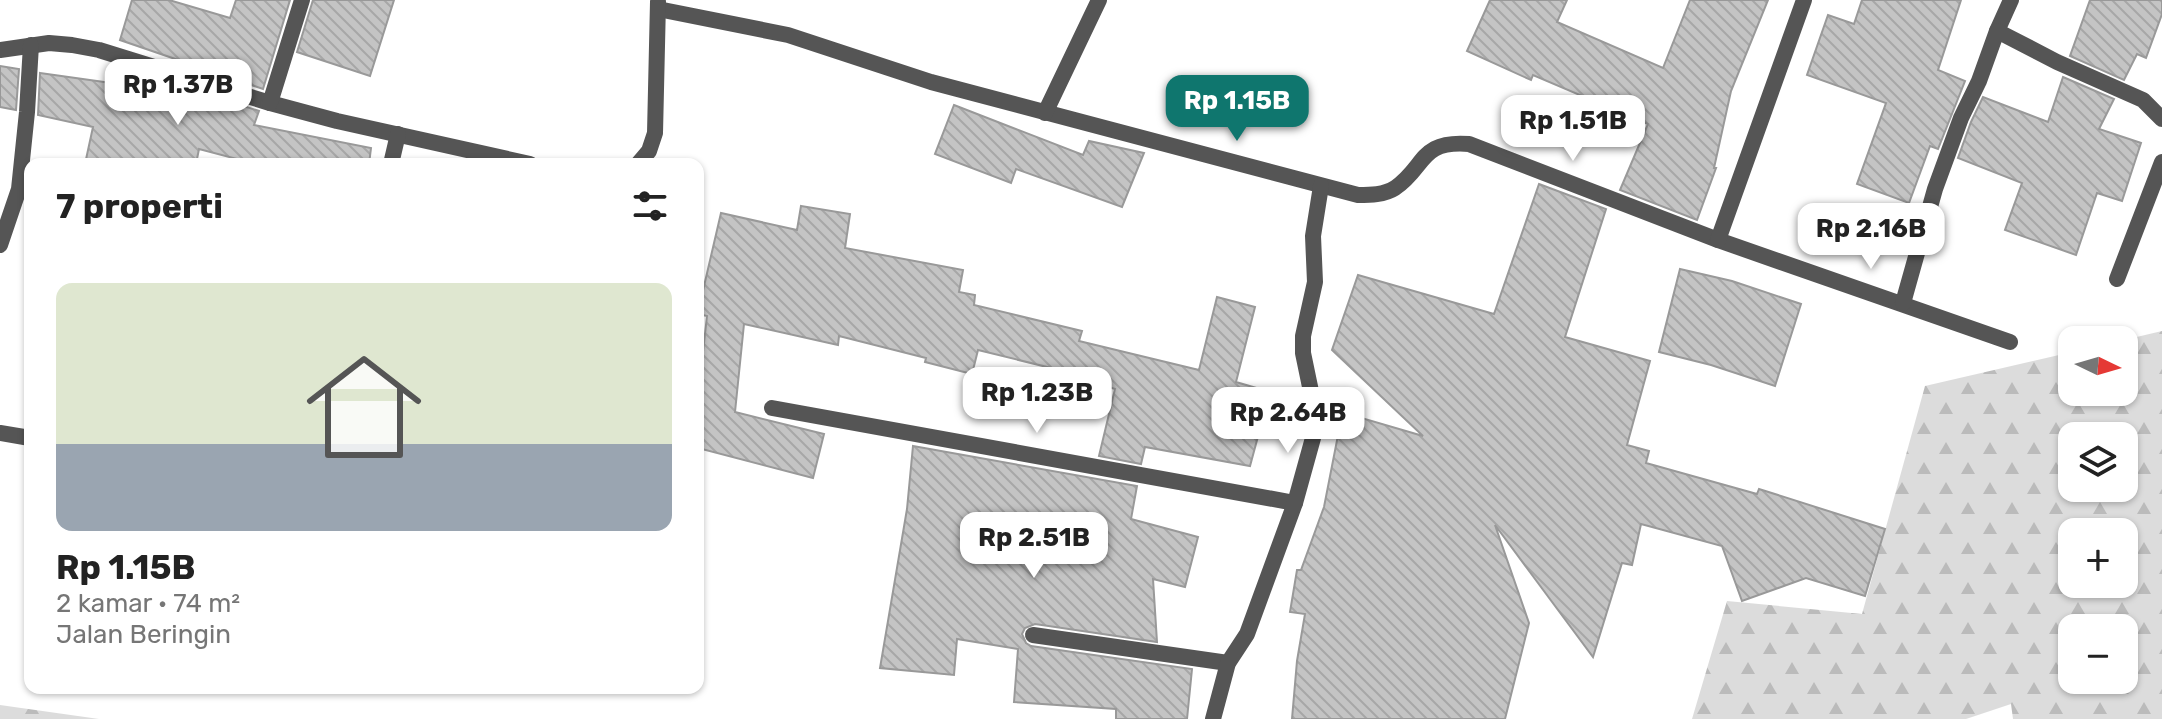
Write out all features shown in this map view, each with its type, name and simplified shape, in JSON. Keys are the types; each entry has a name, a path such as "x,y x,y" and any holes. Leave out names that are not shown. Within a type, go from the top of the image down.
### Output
{"street":[{"path":"270,103 302,0"},
{"path":"1045,113 1099,0"},
{"path":"1718,240 1804,0"},
{"path":"1903,303 1935,189 2011,0"},
{"path":"643,158 655,133 658,4 788,35 931,82 1358,195 1393,189 1406,179 1426,153 1442,146 1469,144 1718,240 2010,342"},
{"path":"1997,31 2143,100 2162,119"},
{"path":"0,245 19,189 31,45"},
{"path":"0,50 31,45 72,45 99,50 270,103 504,158"},
{"path":"392,158 398,134"},
{"path":"2117,279 2162,162"},
{"path":"1213,719 1228,663 1247,634 1295,503 1313,438 1314,406 1303,353 1303,336 1315,282 1313,236 1321,186"},
{"path":"772,408 1295,503"},
{"path":"0,433 24,437"},
{"path":"1033,635 1228,663"}],"green space":[{"path":"2162,331 2162,719 2013,719 2011,704 1966,719 1692,719 1727,601 1862,614 1925,386 2058,355 2058,406 2138,406 2138,337"},
{"path":"0,705 99,719 0,719"}],"building":[{"path":"132,0 169,0 230,18 236,0 290,0 263,89 120,40"},
{"path":"313,0 394,0 370,76 297,52"},
{"path":"1490,0 1567,0 1557,22 1663,68 1690,0 1768,0 1731,91 1716,168 1697,220 1620,190 1648,124 1533,75 1531,80 1467,51"},
{"path":"1862,0 1961,0 1938,70 1965,81 1938,149 1930,146 1909,203 1857,184 1886,103 1807,75 1828,15 1854,24"},
{"path":"2090,0 2162,0 2162,14 2146,58 2137,54 2124,80 2070,56"},
{"path":"0,66 19,69 16,110 0,107"},
{"path":"40,73 218,98 259,111 254,125 371,148 370,158 233,158 199,149 197,158 86,158 93,127 38,115"},
{"path":"2063,77 2114,99 2099,129 2141,143 2122,201 2097,193 2076,255 2005,230 2022,183 1958,158 1983,97 2048,122"},
{"path":"954,105 1083,155 1089,141 1144,153 1122,207 1016,169 1011,183 935,154"},
{"path":"1539,184 1606,209 1565,337 1650,361 1627,445 1649,451 1646,463 1757,494 1759,489 1885,529 1865,596 1806,578 1742,601 1722,546 1641,524 1632,565 1622,563 1593,657 1495,525 1529,623 1505,719 1292,719 1305,614 1290,612 1297,570 1301,570 1324,507 1340,425 1356,429 1355,416 1423,436 1332,350 1358,275 1494,314"},
{"path":"801,206 850,214 845,248 963,270 959,292 975,295 974,305 1082,331 1079,341 1199,370 1217,297 1255,307 1236,382 1270,392 1250,466 1145,447 1141,464 1099,456 1115,389 1102,385 1104,381 978,350 972,374 925,362 926,358 839,336 838,345 744,324 735,412 824,434 813,478 704,450 704,343 707,316 704,315 704,286 721,213 797,230"},
{"path":"1680,269 1732,281 1801,304 1775,386 1659,352"},
{"path":"913,446 1137,486 1131,519 1198,537 1185,587 1153,579 1157,642 1035,624 1025,628 1022,634 1031,646 1192,669 1187,719 1116,719 1116,709 1014,702 1018,649 957,639 954,675 880,668 907,509"}]}
